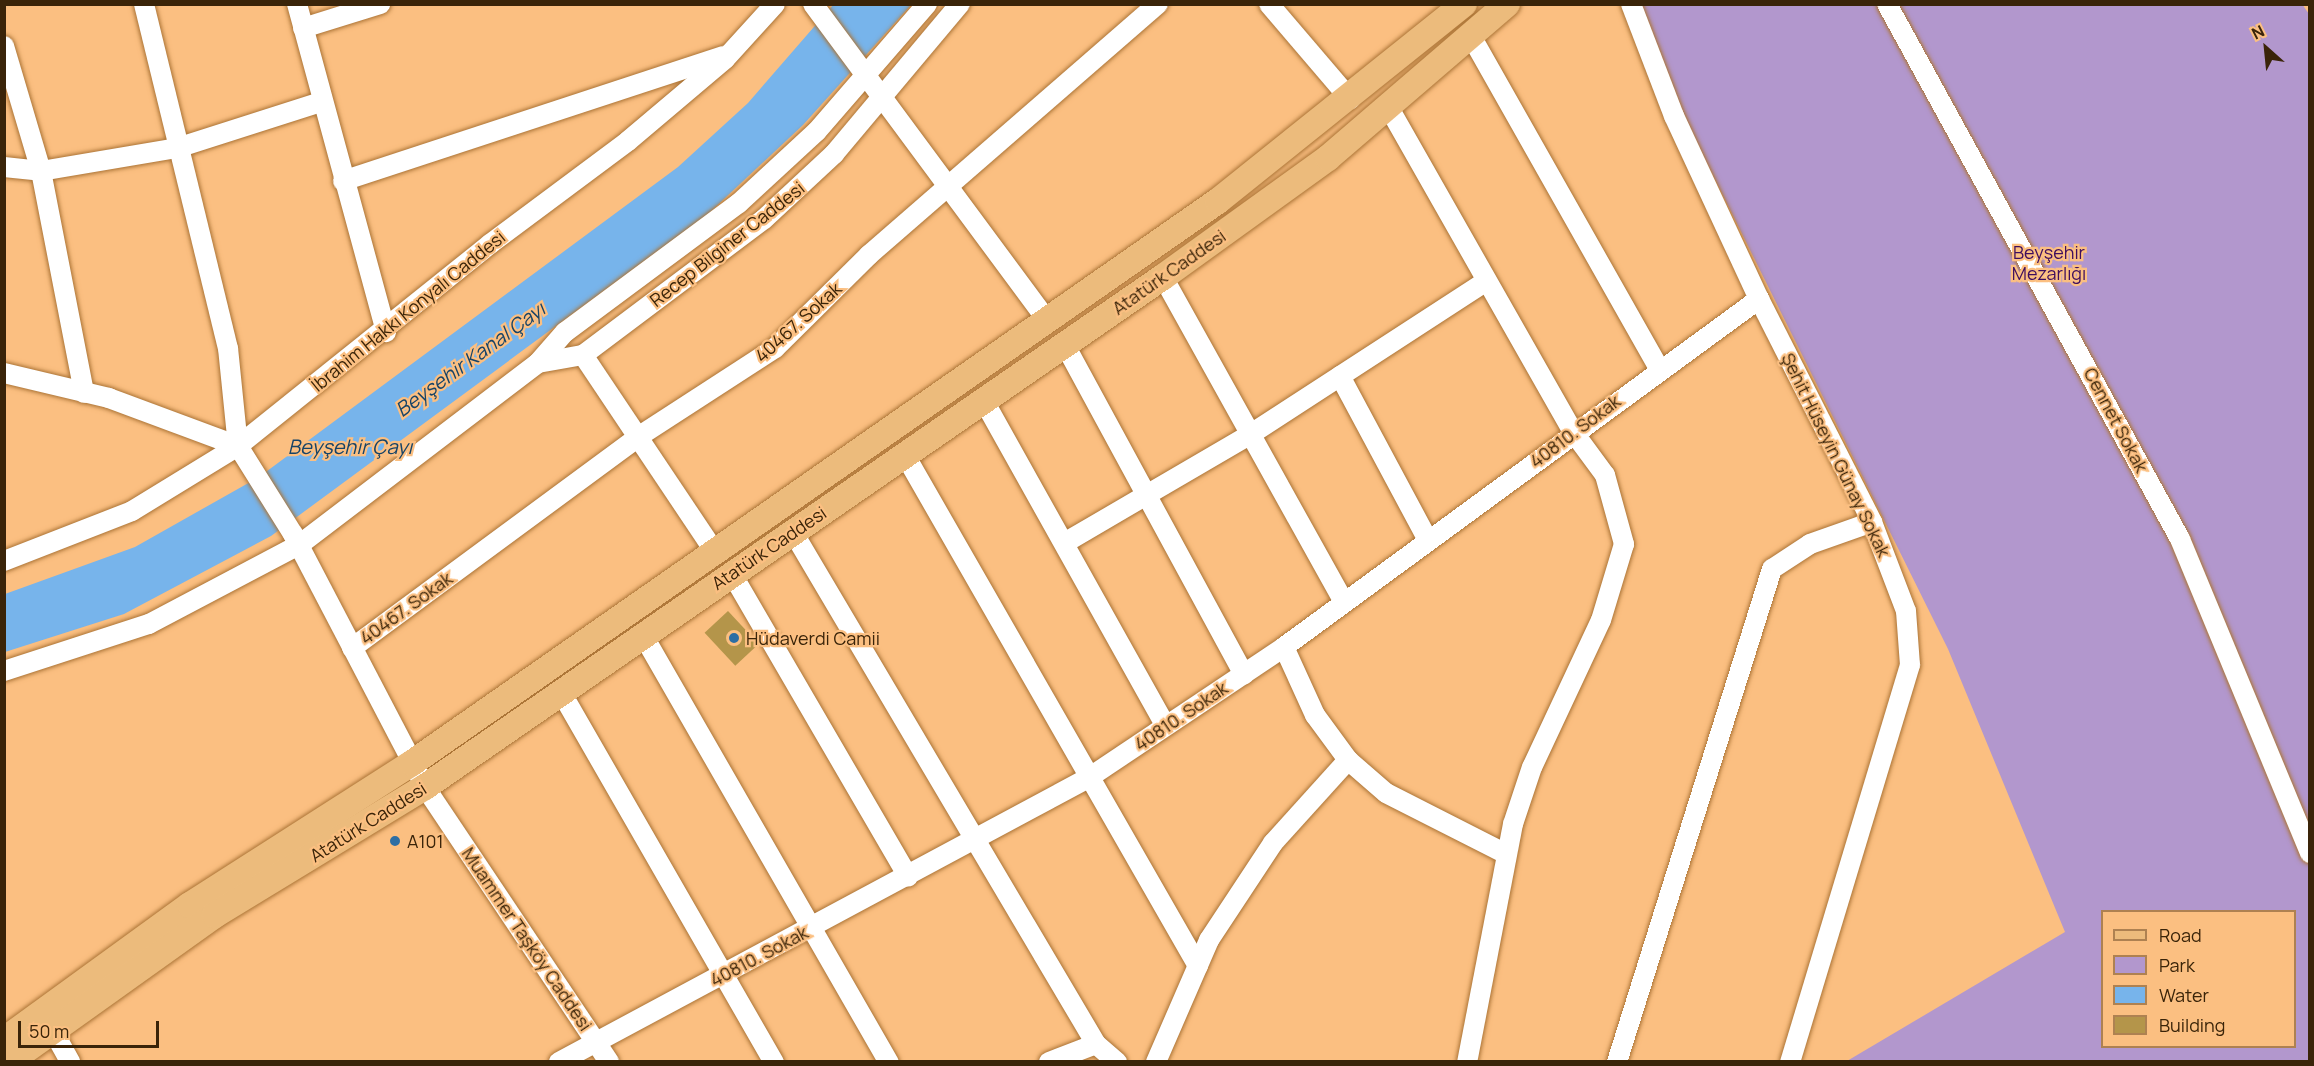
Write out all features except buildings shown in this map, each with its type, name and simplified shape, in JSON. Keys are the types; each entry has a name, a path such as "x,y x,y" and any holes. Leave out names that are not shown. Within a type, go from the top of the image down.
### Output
{"main road":[{"name":"Atatürk Caddesi","path":"4,1040 190,905 412,763 1218,201 1350,99 1464,4"},
{"name":"Atatürk Caddesi","path":"9,1062 52,1029 215,915 425,787 1163,277 1389,108 1507,4"}],"street":[{"path":"4,373 84,393 238,446 228,348 177,148 144,4"},
{"path":"297,4 321,102 386,332"},
{"path":"303,28 380,4"},
{"name":"İbrahim Hakkı Konyalı Caddesi","path":"4,561 132,511 238,446 386,332 490,244 628,141 731,53 775,4"},
{"path":"813,4 865,80 1047,320"},
{"name":"Recep Bilginer Caddesi","path":"4,671 149,624 296,540 538,363 565,332 739,203 865,80 927,4"},
{"name":"Recep Bilginer Caddesi","path":"538,363 583,355 796,191 880,99 960,4"},
{"name":"40467. Sokak","path":"352,648 638,437 775,348 869,255 948,189 1158,4"},
{"path":"1269,4 1350,99"},
{"name":"Şehit Hüseyin Günay Sokak","path":"1631,4 1674,116 1759,299 1872,522 1906,611 1910,665 1790,1062"},
{"name":"Cennet Sokak","path":"1887,4 2180,539 2310,853"},
{"path":"1471,36 1659,368"},
{"path":"4,46 41,171 84,393"},
{"path":"343,181 731,53"},
{"path":"4,167 41,171 177,148 321,102"},
{"path":"1389,108 1574,433 1605,475 1624,544 1601,620 1532,767 1506,854 1467,1062"},
{"path":"1163,277 1343,601"},
{"path":"1066,542 1251,434 1487,281"},
{"name":"40810. Sokak","path":"559,1062 597,1045 1090,777 1284,647 1427,538 1574,433 1659,368 1759,299"},
{"path":"1065,345 1244,674"},
{"path":"583,355 715,552"},
{"path":"1340,376 1427,538"},
{"path":"984,401 1066,542 1166,726"},
{"name":"Muammer Taşköy Caddesi","path":"238,446 296,540 425,787 609,1062"},
{"path":"905,455 1198,966"},
{"path":"1617,1062 1772,569 1810,544 1872,522"},
{"path":"793,532 973,841 1096,1044 1118,1062"},
{"path":"732,574 908,876"},
{"path":"643,635 888,1062"},
{"path":"1284,647 1315,716 1348,760 1386,793 1506,854"},
{"path":"561,692 774,1062"},
{"path":"1156,1062 1198,966 1273,843 1348,760"},
{"path":"52,1029 70,1062"},
{"path":"1049,1062 1096,1044"}],"green space":[{"name":"Beyşehir Mezarlığı","path":"2302,4 2309,14 2309,1061 1847,1061 2065,932 1948,649 1675,99 1637,5"}],"water":[{"name":"Beyşehir Çayı","path":"833,5 911,5 803,125 708,214 271,536 124,614 5,652 5,594 135,547 259,477 678,167 748,103"}],"place":[{"name":"Hüdaverdi Camii","path":"734,638"},
{"name":"A101","path":"395,841"}],"water label":[{"name":"Beyşehir Kanal Çayı","path":"470,359"}]}
